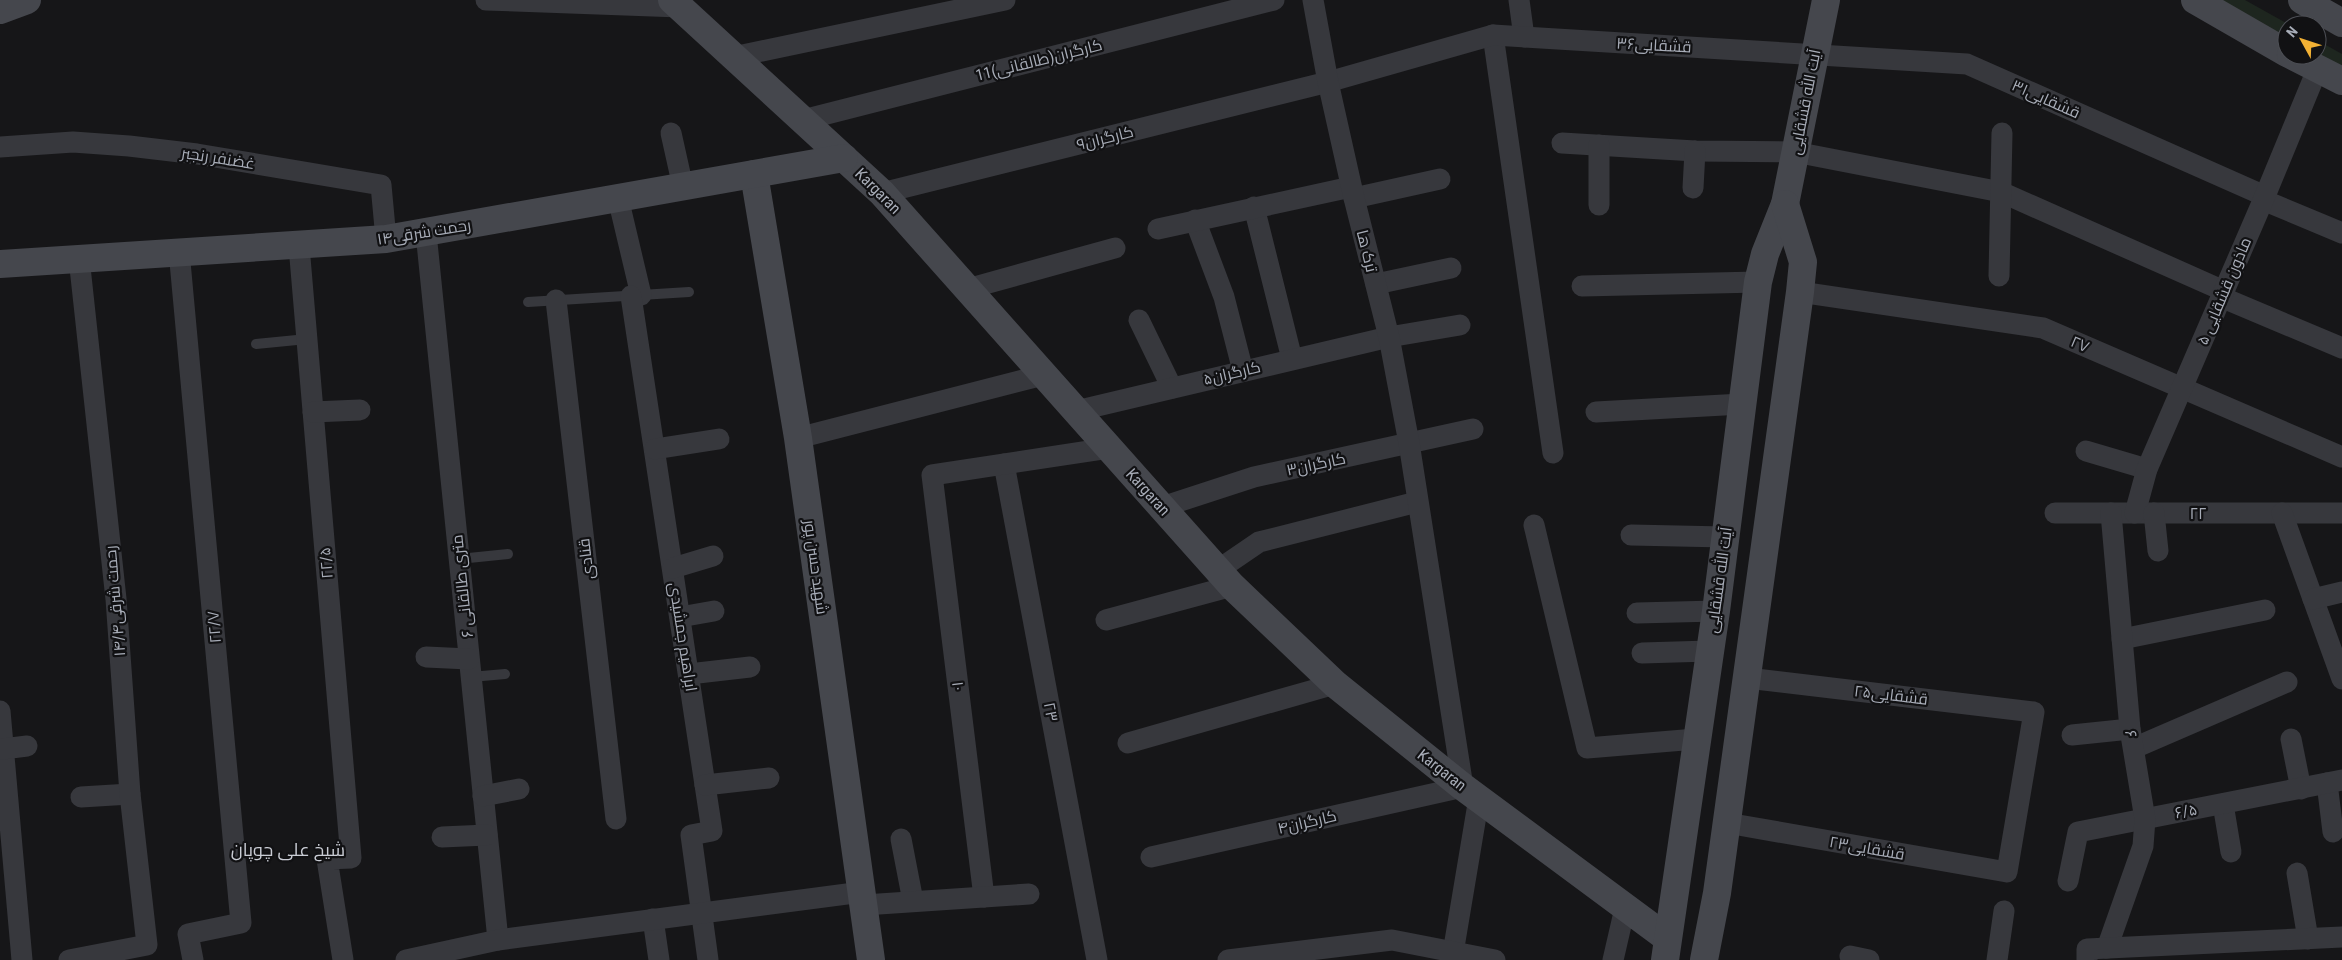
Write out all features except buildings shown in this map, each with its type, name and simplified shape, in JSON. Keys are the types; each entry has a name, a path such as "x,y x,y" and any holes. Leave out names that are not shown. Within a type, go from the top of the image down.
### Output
{"street":[{"path":"0,10 27,0"},
{"path":"486,0 676,3"},
{"path":"734,57 1005,0"},
{"name":"11کارگران(طالقانی)","path":"803,120 1274,0"},
{"name":"ترک ها","path":"1313,0 1328,82 1352,193 1389,337 1410,443 1417,502 1471,793 1459,956"},
{"path":"1519,0 1524,37"},
{"name":"آیت الله قشقایی","path":"1666,949 1678,882 1696,738 1716,611 1758,282 1765,254 1785,204 1826,0"},
{"path":"2195,0 2277,47"},
{"path":"2302,0 2342,23"},
{"name":"Kargaran","path":"676,3 882,193 1225,578 1335,684 1471,793 1625,908 1666,949"},
{"path":"1493,35 1553,452"},
{"name":"کارگران۹","path":"882,193 1328,82 1493,35"},
{"name":"قشقایی۳۶","path":"1493,35 1815,55"},
{"name":"۳۱قشقایی","path":"1815,55 1967,64 2342,233"},
{"path":"2308,65 2342,81"},
{"name":"ماذون قشقایی ۵","path":"2144,513 2147,469 2317,70"},
{"path":"671,133 684,187"},
{"path":"2000,276 2002,133"},
{"name":"غضنفر رنجبر","path":"0,148 72,142 129,146 197,154 381,185 386,239"},
{"path":"1562,143 1695,151 1795,152 2001,192 2342,348"},
{"path":"1600,145 1600,205"},
{"path":"1692,188 1695,151"},
{"name":"۱۴رحمت شرقی","path":"0,264 386,239 844,158"},
{"name":"شهید حسن پور","path":"754,174 798,438 871,960"},
{"path":"1158,229 1254,207 1440,179"},
{"name":"ابراهیم جمشیدی","path":"618,198 636,295 655,449 712,831 691,835 708,960"},
{"name":"آیت الله قشقایی","path":"1704,960 1727,823 1800,292 1802,262 1785,204"},
{"path":"1254,207 1292,359"},
{"path":"1195,220 1224,297 1244,371"},
{"name":"۶ متری طالقانی","path":"426,233 498,940"},
{"name":"۲۲/۵","path":"299,246 350,858 327,859 343,960"},
{"path":"967,289 1115,248"},
{"name":"۲۲/۷","path":"179,251 241,923 188,934 193,960"},
{"name":"۱۴/۴رحمت شرقی","path":"68,960 147,944 130,794 116,599 79,258"},
{"path":"1376,284 1451,268"},
{"path":"1582,286 1758,282"},
{"name":"۲۷","path":"1800,292 2043,328 2342,457"},
{"name":"قنادی","path":"556,300 616,819"},
{"path":"1139,320 1172,388"},
{"name":"کارگران۵","path":"1076,411 1389,337 1460,325"},
{"path":"798,438 1043,374"},
{"path":"1596,412 1742,404"},
{"path":"313,412 360,410"},
{"name":"کارگران۳","path":"1162,507 1254,477 1473,429"},
{"path":"655,449 719,439"},
{"path":"1004,464 1109,448"},
{"path":"2086,451 2147,469"},
{"name":"۱۰","path":"984,897 932,475 1004,464"},
{"name":"۲۳","path":"1004,464 1097,960"},
{"path":"1106,620 1225,578 1259,542 1417,502"},
{"name":"۲۲","path":"2055,512 2342,513"},
{"name":"۶","path":"2094,952 2143,846 2145,819 2132,739 2111,513"},
{"path":"2144,513 2158,551"},
{"path":"2282,513 2342,679"},
{"path":"1534,525 1587,748 1696,738"},
{"path":"1631,535 1725,537"},
{"path":"673,568 713,556"},
{"path":"2313,599 2342,592"},
{"path":"2122,639 2265,610"},
{"path":"680,617 714,611"},
{"path":"1637,613 1716,611"},
{"path":"1642,653 1709,651"},
{"path":"426,657 470,668"},
{"path":"688,674 750,667"},
{"name":"قشقایی۲۵","path":"1747,678 2034,712 2007,872"},
{"path":"2072,735 2132,739 2286,682"},
{"path":"1128,743 1335,684"},
{"path":"0,711 22,960"},
{"path":"2291,739 2301,789"},
{"path":"3,749 27,746"},
{"path":"705,785 769,778"},
{"path":"2333,832 2334,782"},
{"name":"۶/۵","path":"2068,882 2078,832 2334,782"},
{"path":"483,796 519,789"},
{"name":"کارگران۴","path":"1152,857 1471,793"},
{"path":"81,797 130,794"},
{"path":"2223,804 2231,852"},
{"name":"قشقایی۲۳","path":"1727,823 2007,872"},
{"path":"442,837 487,835"},
{"path":"901,839 914,901"},
{"path":"2297,873 2308,939"},
{"path":"406,960 498,940 702,913 863,898 914,901 1029,894"},
{"path":"1613,960 1625,908"},
{"path":"1997,960 2004,911"},
{"path":"653,919 660,960"},
{"path":"2094,952 2342,937"},
{"path":"1228,960 1392,940 1406,951 1495,960"}],"lane":[{"path":"528,302 689,292"},
{"path":"256,344 307,339"},
{"path":"459,560 508,554"},
{"path":"470,668 505,674"}],"shaded area":[{"path":"2216,0 2245,0 2277,18 2277,36"},
{"path":"2327,46 2342,54 2342,70 2327,61"}],"district":[{"name":"شیخ علی چوپان","path":"288,849"}]}
